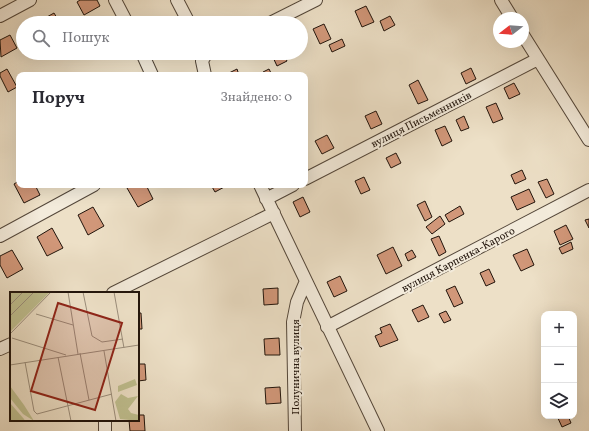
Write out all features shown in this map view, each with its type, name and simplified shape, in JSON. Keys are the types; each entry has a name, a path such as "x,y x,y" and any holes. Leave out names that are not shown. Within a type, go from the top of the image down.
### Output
{"street":[{"path":"0,16 30,0"},
{"path":"115,0 123,16"},
{"path":"177,0 185,16"},
{"path":"284,16 316,0"},
{"path":"501,0 508,12"},
{"path":"529,45 589,140"},
{"name":"вулиця Письменників","path":"308,177 538,59"},
{"path":"145,60 151,72"},
{"path":"203,60 204,72"},
{"path":"0,236 88,188"},
{"path":"261,188 378,431"},
{"path":"266,199 287,188"},
{"name":"вулиця Карпенка-Карого","path":"327,327 589,190"},
{"path":"115,292 274,213"},
{"name":"Полунична вулиця","path":"295,431 293,322 297,302 306,280"},
{"path":"0,349 10,344"}],"building":[{"path":"80,0 97,0 100,6 84,15 77,2"},
{"path":"366,6 374,22 362,27 355,11"},
{"path":"54,13 56,16 49,16"},
{"path":"390,16 395,25 384,31 380,21"},
{"path":"324,24 331,39 320,44 313,29"},
{"path":"10,35 16,49 1,57 0,40"},
{"path":"342,39 345,46 332,52 329,45"},
{"path":"274,60 286,60 287,61 277,66"},
{"path":"471,68 476,79 466,84 461,73"},
{"path":"7,69 16,88 8,92 0,73"},
{"path":"237,69 238,72 231,72"},
{"path":"269,69 270,72 263,72"},
{"path":"418,80 428,100 418,104 409,85"},
{"path":"514,83 520,94 509,99 504,88"},
{"path":"496,103 503,119 493,123 486,107"},
{"path":"376,111 382,124 371,129 365,116"},
{"path":"464,116 469,128 461,131 456,120"},
{"path":"445,126 452,141 442,146 435,130"},
{"path":"327,135 334,148 322,154 315,141"},
{"path":"396,153 401,163 391,168 386,158"},
{"path":"522,170 526,179 515,184 511,175"},
{"path":"364,177 370,190 361,194 355,181"},
{"path":"547,179 554,194 546,198 538,182"},
{"path":"16,188 36,188 40,195 24,203"},
{"path":"127,188 148,188 153,199 138,207"},
{"path":"213,188 222,188 215,192"},
{"path":"529,189 535,202 517,210 511,197"},
{"path":"303,197 310,212 300,217 293,202"},
{"path":"425,201 432,217 425,221 417,205"},
{"path":"460,206 464,214 449,222 445,215"},
{"path":"93,207 104,226 88,235 78,215"},
{"path":"440,216 445,224 432,234 426,227"},
{"path":"589,219 589,228 585,220"},
{"path":"566,225 573,239 560,245 554,231"},
{"path":"52,228 63,248 47,256 37,237"},
{"path":"439,236 446,252 439,256 431,239"},
{"path":"571,242 573,249 562,254 559,248"},
{"path":"393,247 402,266 386,274 377,255"},
{"path":"527,249 534,265 521,271 513,255"},
{"path":"12,250 23,269 7,278 0,265 0,256"},
{"path":"412,250 416,257 408,261 405,254"},
{"path":"489,269 495,282 486,286 480,273"},
{"path":"340,276 347,291 334,297 327,282"},
{"path":"455,286 463,303 454,307 446,290"},
{"path":"278,288 278,304 264,305 263,289"},
{"path":"423,305 429,317 418,322 412,310"},
{"path":"446,311 451,320 444,323 439,314"},
{"path":"139,313 141,313 142,329 139,329"},
{"path":"390,324 398,340 380,347 375,336 382,333 380,328"},
{"path":"279,338 280,355 265,355 264,339"},
{"path":"139,364 145,364 146,380 139,381"},
{"path":"280,387 281,403 266,404 265,388"},
{"path":"139,415 144,415 145,431 130,431 129,421 139,421"},
{"path":"558,419 569,419 571,423 562,427"}]}
